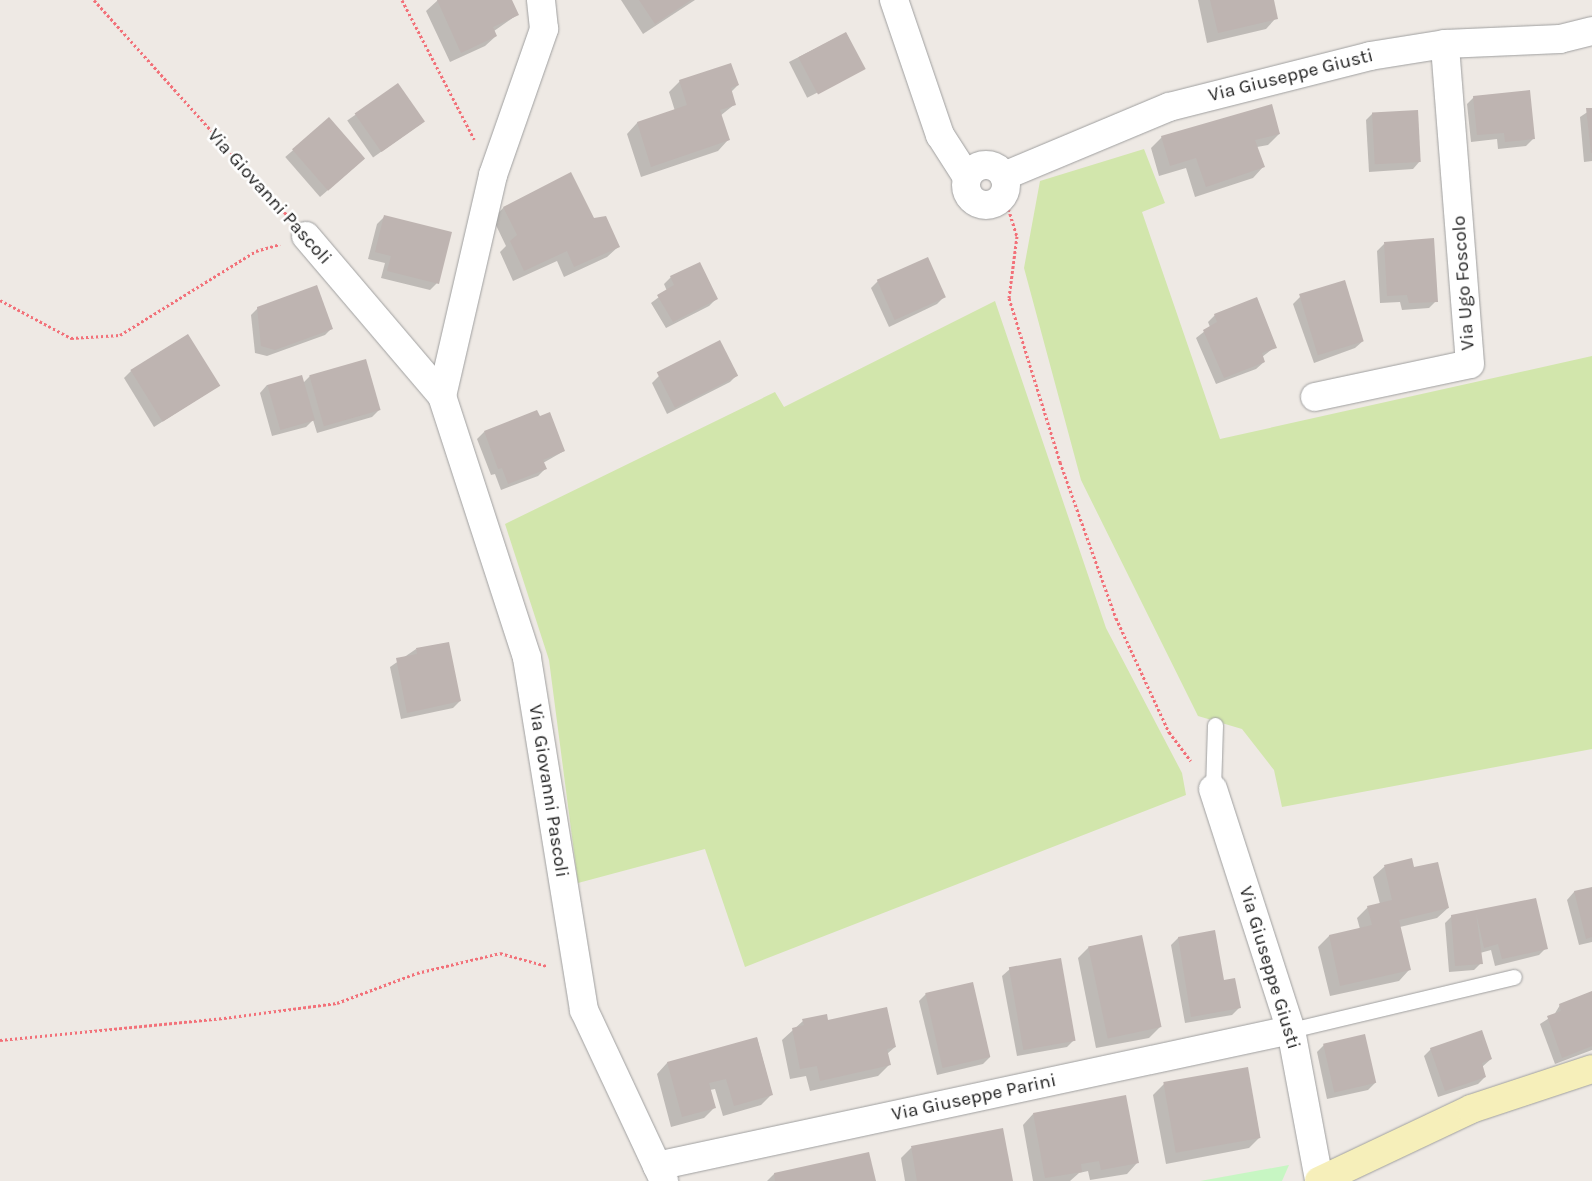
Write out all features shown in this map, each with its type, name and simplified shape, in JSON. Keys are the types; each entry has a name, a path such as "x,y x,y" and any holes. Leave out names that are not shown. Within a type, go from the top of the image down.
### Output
{"street":[{"path":"442,396 493,175 544,29 541,0"},
{"name":"Via Giuseppe Giusti","path":"894,0 940,135 967,177 965,187 969,197 977,204 987,206 997,202 1004,185 1169,107 1370,56 1445,44 1560,38 1592,31"},
{"name":"Via Ugo Foscolo","path":"1314,397 1470,364 1445,44"},
{"name":"Via Giovanni Pascoli","path":"306,236 442,396 527,658 584,1010 661,1173"},
{"name":"Via Giuseppe Giusti","path":"1213,789 1291,1030 1319,1180"},
{"name":"Via Giuseppe Parini","path":"661,1173 1291,1030"},
{"path":"1319,1180 1471,1109 1592,1069"}],"lane":[{"path":"1213,789 1215,725"},
{"path":"1291,1030 1514,977"}],"path":[{"name":"Via Giovanni Pascoli","path":"94,0 306,236"},
{"path":"402,0 493,175"},
{"path":"1004,185 1017,236 1009,298 1060,462 1116,618 1169,732 1213,789"},
{"path":"0,300 70,338 120,335 256,251 306,236"},
{"path":"0,1040 224,1018 337,1003 417,973 500,953 550,966"}],"green space":[{"path":"1144,149 1165,203 1142,212 1220,439 1592,356 1592,749 1282,807 1274,770 1242,729 1198,716 1081,480 1024,268 1040,181"},
{"path":"995,301 1106,628 1182,773 1186,795 745,967 705,849 578,883 549,660 505,524 775,392 784,407"},
{"path":"1289,1165 1282,1181 1200,1181"}],"building":[{"path":"437,0 512,0 519,15 493,27 497,36 461,53"},
{"path":"639,0 691,0 655,24"},
{"path":"1210,0 1274,0 1278,19 1218,33"},
{"path":"846,32 866,69 818,94 798,57"},
{"path":"731,63 739,85 731,88 736,105 720,110 730,140 651,167 637,122 687,105 679,80"},
{"path":"398,83 425,122 382,152 355,113"},
{"path":"1530,90 1535,139 1505,142 1504,133 1477,135 1473,96"},
{"path":"1272,104 1280,134 1255,140 1265,167 1206,187 1196,158 1170,166 1161,136"},
{"path":"1586,108 1592,108 1592,153 1591,153"},
{"path":"1418,110 1421,162 1375,164 1372,112"},
{"path":"329,117 365,159 328,191 292,149"},
{"path":"571,172 594,218 606,216 620,247 574,267 567,251 524,271 510,241 517,235 503,207"},
{"path":"384,215 452,232 439,284 387,271 391,256 375,252"},
{"path":"1434,238 1438,302 1409,303 1407,295 1387,296 1384,242"},
{"path":"928,257 946,297 895,320 877,280"},
{"path":"700,262 718,299 673,322 657,295 674,285 670,276"},
{"path":"1345,280 1364,341 1318,355 1299,294"},
{"path":"317,285 333,329 275,350 261,346 257,307"},
{"path":"1257,297 1277,348 1262,353 1265,362 1224,378 1203,330 1217,322 1214,314"},
{"path":"188,334 220,386 163,422 130,370"},
{"path":"720,340 738,376 675,408 657,372"},
{"path":"366,359 381,410 324,426 309,375"},
{"path":"302,375 315,420 280,430 267,385"},
{"path":"537,410 540,416 550,412 565,451 543,460 547,469 508,484 502,468 498,469 484,431"},
{"path":"449,642 461,701 407,713 396,658 417,654 416,648"},
{"path":"1412,858 1414,867 1438,862 1449,908 1399,920 1411,970 1340,986 1329,935 1372,925 1367,906 1392,900 1384,865"},
{"path":"1592,887 1592,937 1586,939 1574,891"},
{"path":"1536,898 1548,949 1502,959 1498,944 1484,948 1476,913 1483,964 1455,966 1451,915"},
{"path":"1215,930 1224,980 1235,978 1241,1008 1191,1017 1178,937"},
{"path":"1142,935 1162,1027 1108,1038 1088,946"},
{"path":"1061,958 1076,1041 1023,1050 1009,967"},
{"path":"973,982 990,1057 943,1068 925,993"},
{"path":"1592,991 1592,1046 1562,1058 1547,1016 1561,1011 1559,1004"},
{"path":"887,1007 896,1047 887,1049 891,1065 820,1081 817,1066 800,1069 792,1028 804,1025 802,1019 827,1014 828,1020"},
{"path":"1482,1030 1492,1059 1482,1063 1486,1077 1445,1091 1430,1048"},
{"path":"1365,1034 1376,1083 1334,1092 1323,1044"},
{"path":"757,1037 773,1095 734,1106 726,1079 709,1083 716,1108 682,1117 667,1062"},
{"path":"1248,1067 1261,1138 1176,1153 1163,1082"},
{"path":"1126,1095 1139,1163 1101,1170 1099,1161 1081,1164 1082,1172 1045,1178 1033,1113"},
{"path":"1003,1128 1013,1181 917,1181 911,1146"},
{"path":"869,1152 876,1181 775,1181 774,1173"}]}
